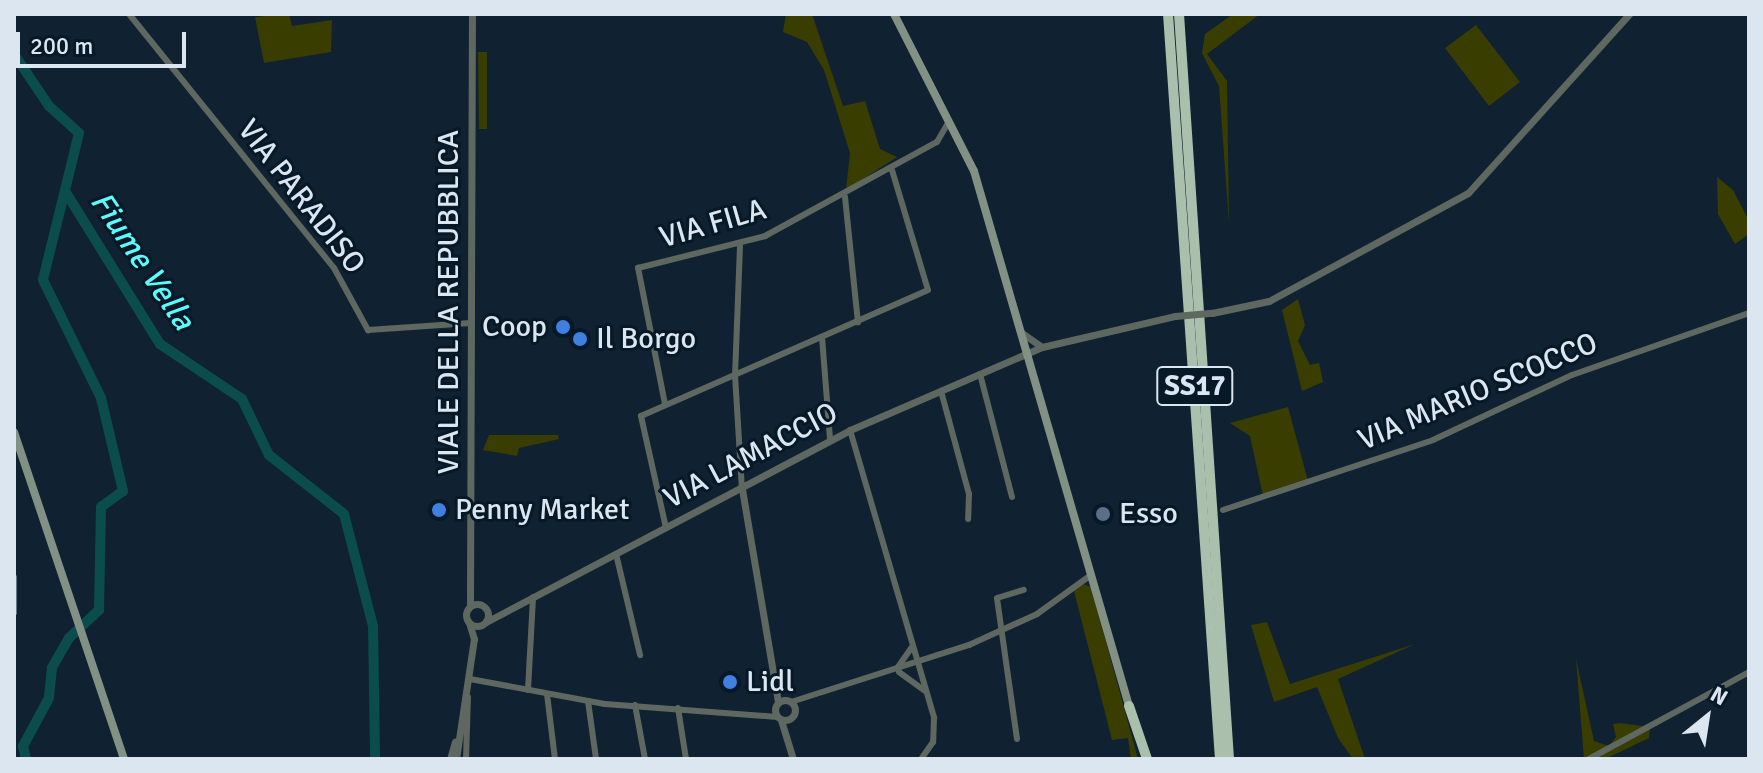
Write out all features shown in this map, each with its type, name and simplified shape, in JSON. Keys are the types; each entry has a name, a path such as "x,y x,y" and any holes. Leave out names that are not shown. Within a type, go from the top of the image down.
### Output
{"highway":[{"name":"SS17","path":"1168,14 1220,759"},
{"name":"SS17","path":"1179,14 1229,759"},
{"path":"1129,706 1139,759"},
{"path":"1129,706 1147,759"}],"main road":[{"path":"894,14 950,118 1022,333 1129,706"},
{"path":"14,432 124,759"}],"street":[{"name":"VIA PARADISO","path":"129,14 334,268 368,330 471,323"},
{"name":"VIALE DELLA REPUBBLICA","path":"469,623 474,590 472,14"},
{"name":"VIA LAMACCIO","path":"484,623 742,489 830,439 1042,347 1175,316 1212,313 1269,301 1468,193 1629,14"},
{"name":"VIA FILA","path":"665,404 638,268 740,246 845,197 937,142 950,118"},
{"path":"666,528 637,421 665,404 928,290 892,170"},
{"path":"845,197 858,322"},
{"path":"740,246 735,375 742,489 780,688 777,705 779,718 788,732 793,759"},
{"name":"VIA MARIO SCOCCO","path":"1223,510 1433,440 1572,375 1749,313"},
{"path":"1022,333 1042,347 1033,373"},
{"path":"822,337 830,439"},
{"path":"980,374 1012,497"},
{"path":"941,391 968,519"},
{"path":"850,430 928,696 935,734 921,759"},
{"path":"616,554 640,655"},
{"path":"762,715 777,705 804,700 887,671 919,664 1000,631 1091,575"},
{"name":"VIALE DELLA REPUBBLICA","path":"474,590 484,606"},
{"path":"1017,739 997,598 1024,590"},
{"path":"528,690 533,597"},
{"path":"470,605 501,612"},
{"path":"474,639 484,623 484,606"},
{"path":"456,759 468,697 474,639 469,623 484,623"},
{"path":"897,670 912,643"},
{"path":"897,670 928,696"},
{"path":"1589,759 1749,672"},
{"path":"470,679 588,701 779,718 793,714"},
{"path":"780,688 793,714"},
{"path":"547,694 555,759"},
{"path":"466,759 468,697"},
{"path":"788,732 793,714 804,700"},
{"path":"588,701 596,759"},
{"path":"635,705 645,759"},
{"path":"678,708 686,759"},
{"path":"450,759 461,734"}],"shaded area":[{"path":"289,14 292,26 332,20 331,52 264,63 255,17"},
{"path":"786,14 812,14 843,106 865,101 880,149 897,157 846,190 850,153 824,70 807,42 783,32"},
{"path":"1233,14 1260,14 1207,54 1227,81 1229,223 1219,86 1202,53 1205,34"},
{"path":"1476,25 1520,82 1489,106 1445,48"},
{"path":"478,52 487,52 487,129 479,129"},
{"path":"1717,177 1733,190 1749,221 1749,234 1735,244 1718,214"},
{"path":"1298,299 1305,325 1298,341 1310,365 1319,363 1323,382 1302,391 1282,310"},
{"path":"1288,407 1308,481 1263,496 1250,436 1230,423"},
{"path":"489,435 558,435 559,439 519,448 517,456 483,450"},
{"path":"1083,584 1091,587 1138,759 1131,759 1128,738 1112,740 1074,591"},
{"path":"1267,622 1290,684 1415,644 1338,679 1365,759 1353,759 1338,738 1317,687 1274,702 1251,625"},
{"path":"1576,659 1594,741 1609,746 1616,737 1613,724 1620,723 1650,727 1649,738 1605,759 1584,759"}],"waterway":[{"path":"14,54 49,106 79,133 43,280 101,398 123,491 101,507 99,610 69,638 52,668 49,698 23,746 26,759"},
{"name":"Fiume Vella","path":"65,191 160,344 242,399 269,455 344,514 373,626 375,759"}],"railway":[{"path":"14,575 14,614"}],"place":[{"name":"Coop","path":"563,327"},
{"name":"Il Borgo","path":"580,339"},
{"name":"Penny Market","path":"439,510"},
{"name":"Esso","path":"1103,514"},
{"name":"Lidl","path":"730,682"}]}
